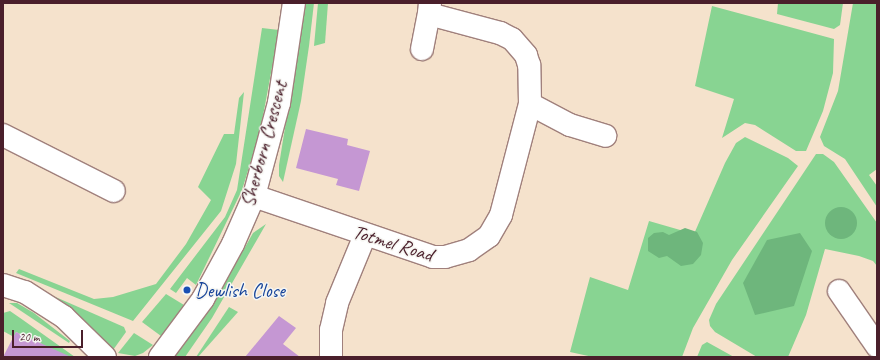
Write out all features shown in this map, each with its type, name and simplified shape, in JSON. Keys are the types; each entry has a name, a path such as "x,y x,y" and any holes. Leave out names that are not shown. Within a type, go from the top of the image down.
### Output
{"street":[{"name":"Sherborn Crescent","path":"160,357 203,299 233,244 254,196 279,103 294,3"},
{"name":"Totmel Road","path":"254,196 433,257 457,254 480,244 489,236 501,215 530,104 529,65 526,55 512,39 500,33 430,9"},
{"path":"422,49 430,9"},
{"path":"530,104 570,125 604,136"},
{"path":"3,135 114,191"},
{"path":"331,357 331,330 338,303 365,235"},
{"path":"3,285 25,292 64,317 105,357"},
{"path":"839,291 877,346"}],"green space":[{"path":"305,3 314,3 309,46 301,101 283,182 279,176 279,165"},
{"path":"318,3 328,3 325,43 314,46"},
{"path":"778,3 843,3 840,25 834,29 777,14"},
{"path":"853,3 877,3 877,169 869,175 877,186 877,207 845,159 824,146 820,137 838,91"},
{"path":"712,6 834,39 833,73 823,111 806,151 796,151 755,125 745,123 722,138 734,99 695,86"},
{"path":"262,28 279,30 260,132 242,190 196,285 187,278 176,293 170,289 225,217 237,190"},
{"path":"244,92 236,164 221,211 133,321 16,273 19,269 94,299 113,297 156,284 186,244 211,200 198,187 224,134 234,134 239,98"},
{"path":"745,137 788,158 798,166 732,260 693,328 682,357 593,357 570,352 590,277 628,290 649,221 694,234 725,163 736,143"},
{"path":"816,154 823,154 834,162 877,223 877,266 873,261 859,256 825,249 806,315 788,357 757,357 715,332 710,326 709,320 716,304"},
{"path":"841,207 847,208 854,214 857,223 856,229 850,236 841,239 835,238 828,232 825,223 826,217 832,210"},
{"path":"266,224 212,318 185,357 174,357 226,281 253,233"},
{"path":"685,228 697,232 703,243 701,255 693,264 681,266 667,256 659,258 648,251 648,238 654,233 663,232 669,235"},
{"path":"800,233 812,251 794,306 755,315 743,283 767,240"},
{"path":"35,288 124,327 126,332 113,350"},
{"path":"166,294 184,305 161,336 142,322"},
{"path":"9,303 17,303 34,313 70,341 69,343"},
{"path":"229,307 238,312 198,357 196,357"},
{"path":"10,311 75,357 37,357 42,344 16,332 14,337 3,331 3,313"},
{"path":"134,333 153,345 143,353 135,356 118,353"},
{"path":"707,342 734,357 697,357 702,345"}],"building":[{"path":"306,129 348,139 347,145 370,151 359,191 336,185 338,179 296,168"},
{"path":"279,316 296,328 283,344 300,357 245,357"},
{"path":"16,332 71,357 3,357"}],"place":[{"name":"Dewlish Close","path":"187,290"}]}
